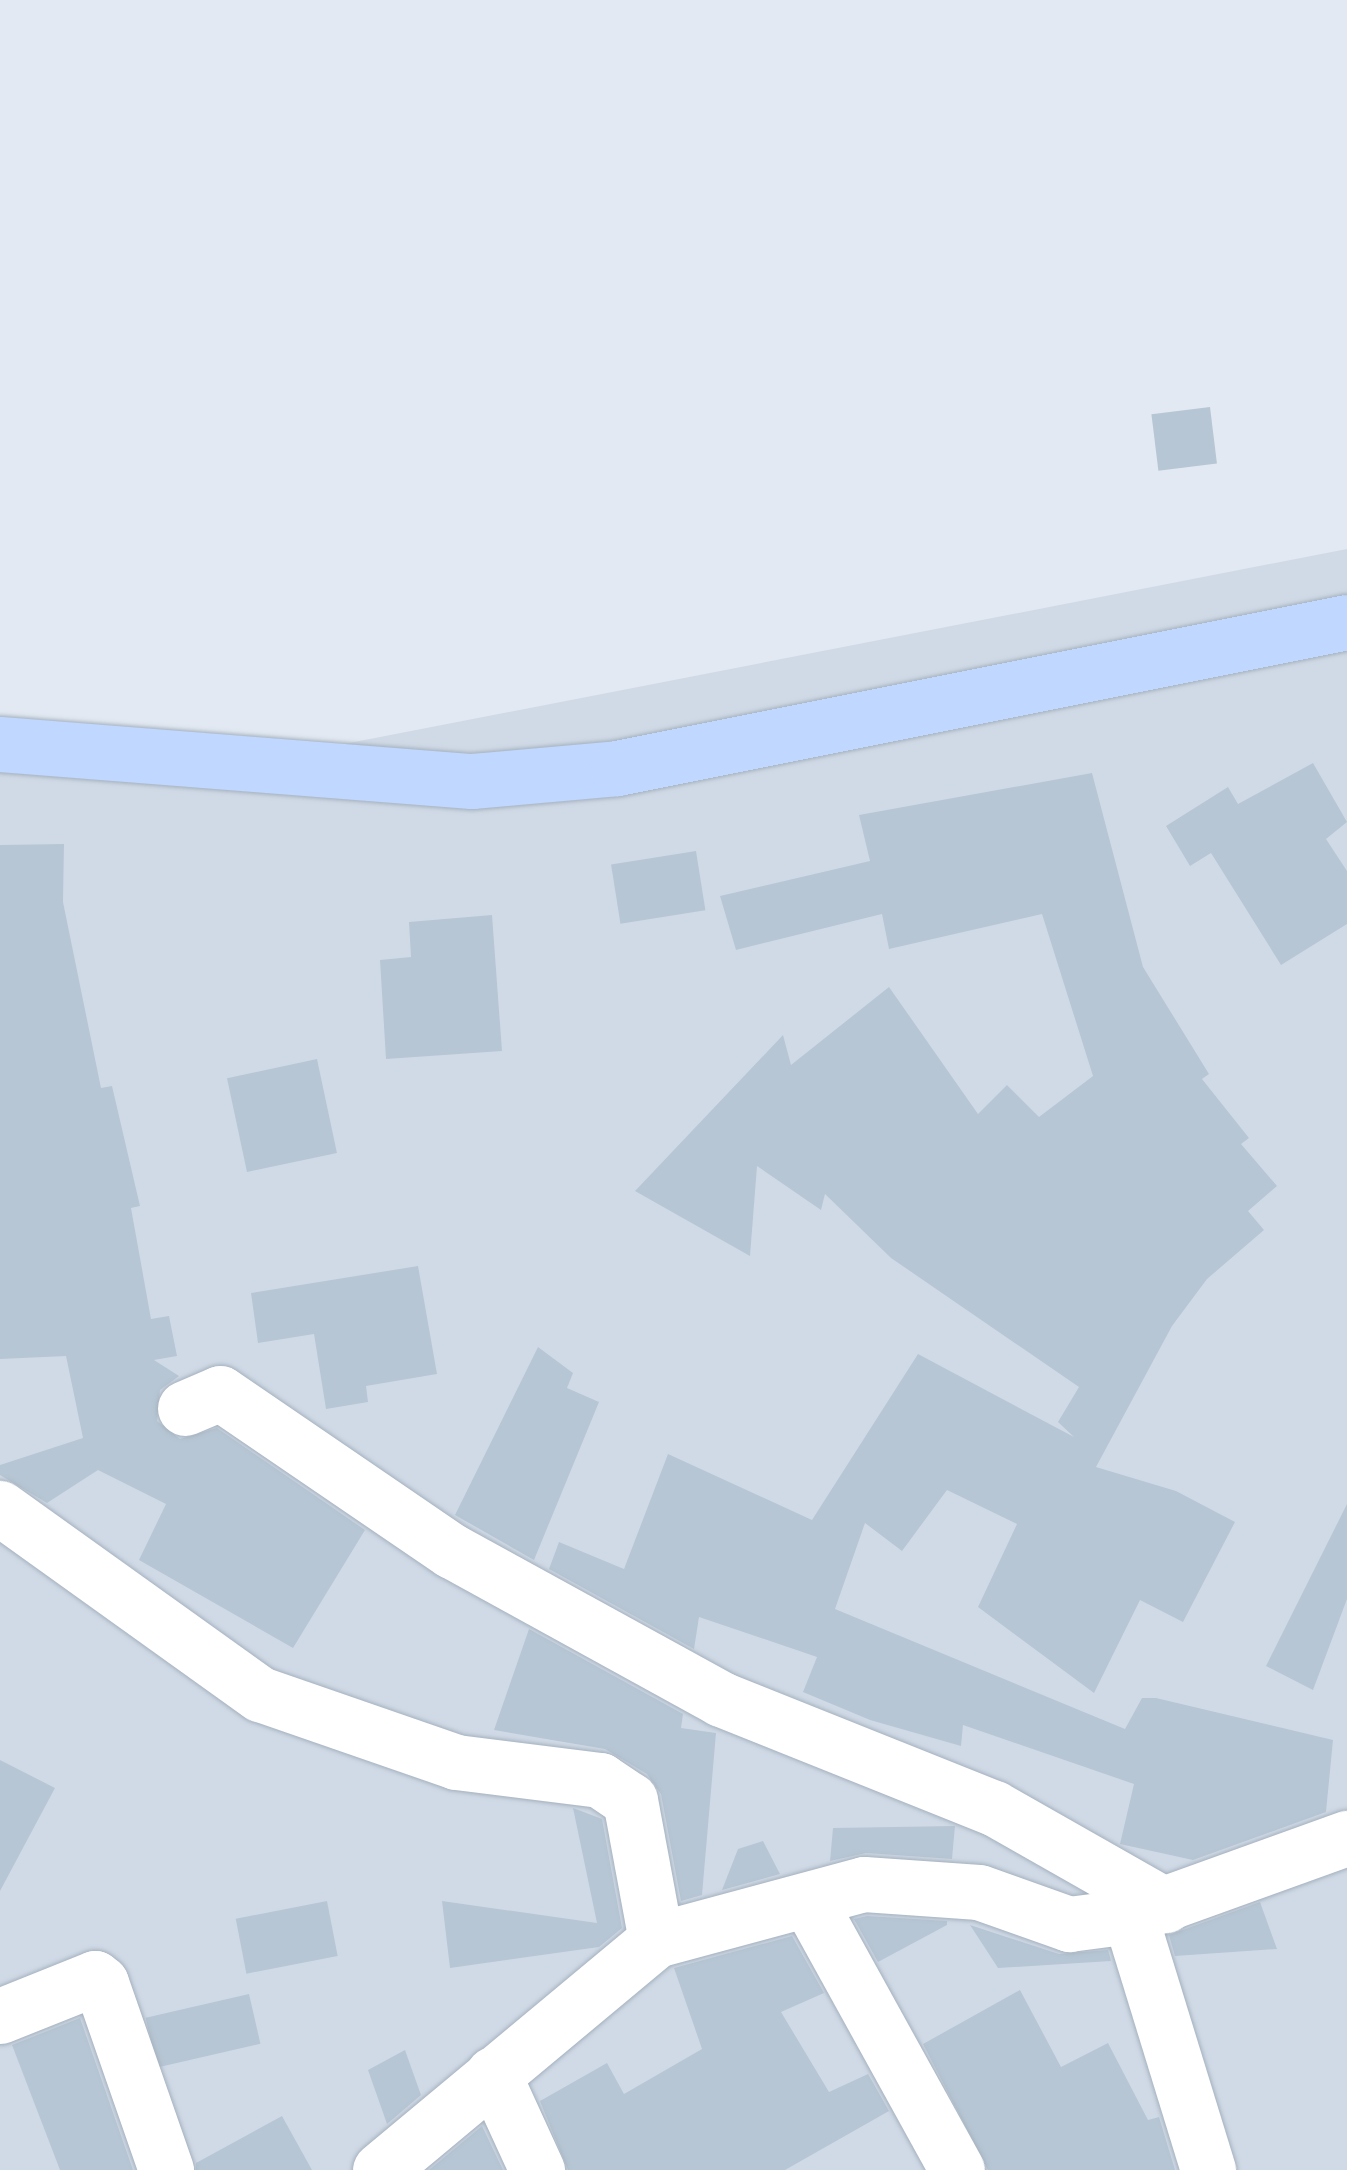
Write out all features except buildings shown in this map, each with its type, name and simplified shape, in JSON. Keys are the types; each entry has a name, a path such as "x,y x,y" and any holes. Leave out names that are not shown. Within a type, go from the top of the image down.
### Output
{"main road":[{"path":"0,744 472,781 617,768 1347,622"}],"street":[{"path":"186,1408 220,1393 452,1551 721,1698 994,1808 1147,1910 1208,2170"},
{"path":"0,1508 260,1694 456,1762 600,1780 630,1800 656,1940"},
{"path":"380,2170 656,1940 864,1884 979,1892 1069,1924 1147,1910 1347,1838"},
{"path":"808,1900 957,2170"},
{"path":"0,2016 94,1978 101,1983 166,2170"},
{"path":"493,2074 538,2170"}],"shaded area":[{"path":"1347,549 1347,2170 0,2170 0,742 221,768"}]}
